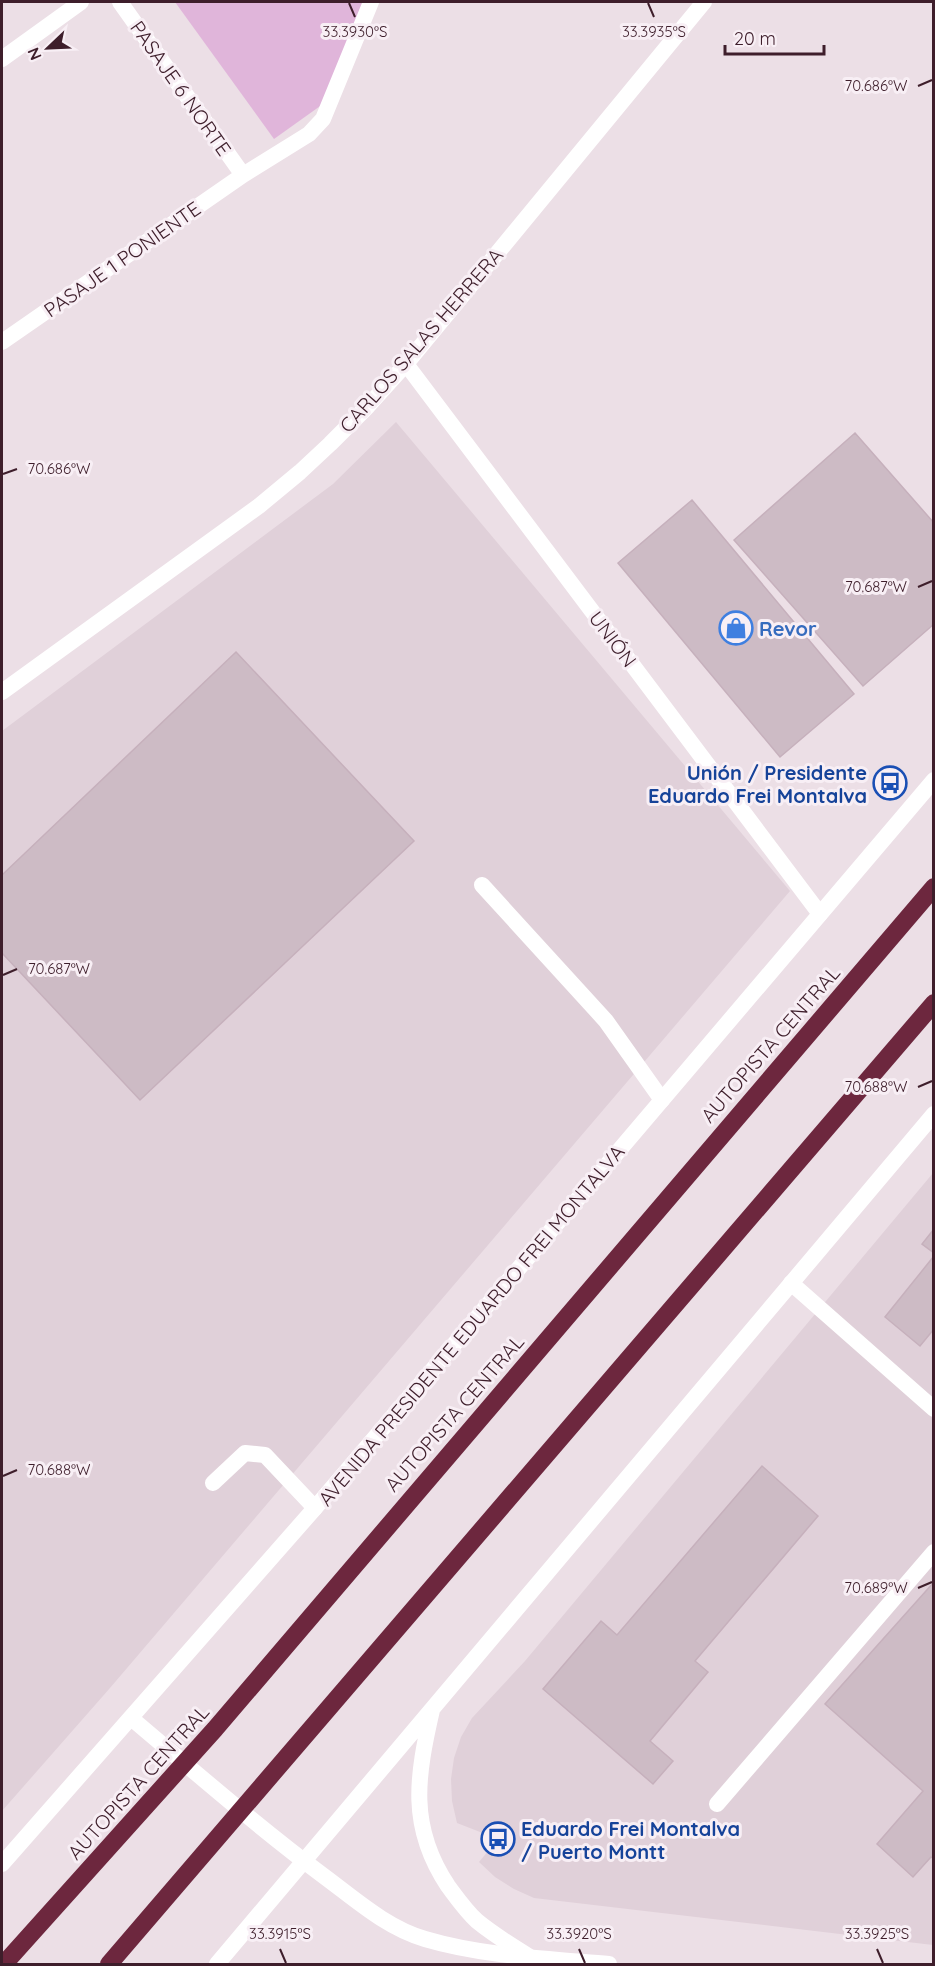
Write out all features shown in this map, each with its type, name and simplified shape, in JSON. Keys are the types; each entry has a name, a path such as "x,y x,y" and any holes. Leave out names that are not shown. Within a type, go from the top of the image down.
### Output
{"highway":[{"name":"AUTOPISTA CENTRAL","path":"4,1965 215,1729 933,887"},
{"path":"109,1965 933,1003"}],"street":[{"path":"2,59 81,2"},
{"name":"PASAJE 6 NORTE","path":"120,2 243,175"},
{"name":"PASAJE 1 PONIENTE","path":"2,342 243,175 309,134 323,119 371,2"},
{"name":"CARLOS SALAS HERRERA","path":"2,692 259,506 330,444 406,364 704,2"},
{"name":"UNIÓN","path":"406,364 820,914"},
{"name":"AVENIDA PRESIDENTE EDUARDO FREI MONTALVA","path":"2,1864 315,1508 933,780"},
{"path":"482,885 606,1021 662,1100"},
{"path":"217,1965 933,1114"},
{"path":"791,1283 933,1409"},
{"path":"213,1483 245,1453 265,1455 315,1508"},
{"path":"717,1804 933,1552"},
{"path":"433,1707 420,1762 419,1798 426,1843 435,1866 461,1904 483,1925 530,1957"},
{"path":"131,1718 304,1862 390,1924 423,1939 464,1948 609,1965"}],"shaded area":[{"path":"175,2 363,2 323,104 274,139"},
{"path":"396,422 790,891 110,1688 2,1811 2,731 333,484"},
{"path":"933,1173 933,1945 534,1898 514,1889 495,1877 479,1862 498,1839 457,1823 452,1801 451,1779 454,1758 461,1737 472,1718 525,1661"}],"building":[{"path":"855,433 934,523 934,624 863,686 734,540"},
{"name":"Revor","path":"692,500 854,694 780,757 618,563"},
{"path":"236,652 414,841 140,1100 2,953 2,875"},
{"path":"934,1229 934,1253 922,1244"},
{"path":"934,1256 934,1329 920,1346 885,1317"},
{"path":"762,1466 818,1516 695,1661 708,1672 650,1741 673,1761 653,1784 543,1689 601,1621 617,1635"},
{"path":"934,1582 934,1859 931,1857 913,1877 877,1844 923,1791 825,1704"}],"place":[{"name":"Revor","path":"736,628"},
{"name":"Unión / Presidente Eduardo Frei Montalva","path":"890,783"},
{"name":"Eduardo Frei Montalva / Puerto Montt","path":"498,1839"}]}
